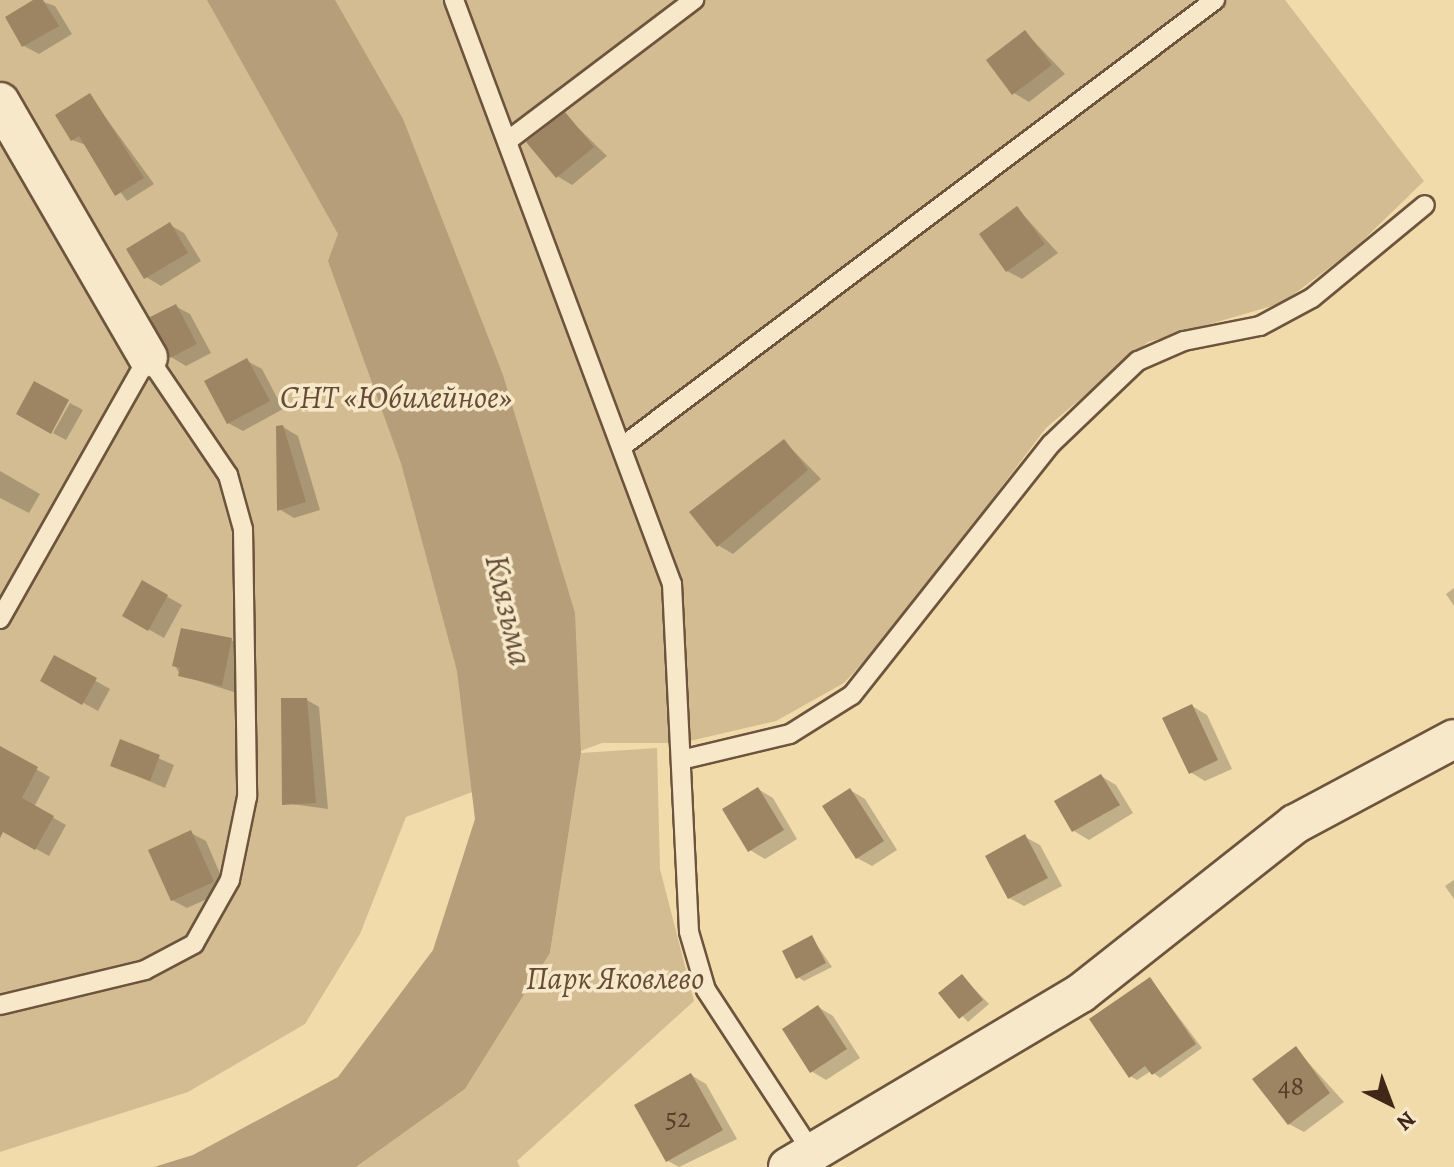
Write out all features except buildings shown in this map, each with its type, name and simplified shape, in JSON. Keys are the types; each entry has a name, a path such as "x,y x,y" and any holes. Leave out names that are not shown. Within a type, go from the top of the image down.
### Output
{"street":[{"path":"0,102 148,357"},
{"path":"800,1159 1081,993 1295,824 1454,739"}],"lane":[{"path":"454,0 510,139 624,445 672,584 689,932 706,990 800,1159"},
{"path":"510,139 694,0"},
{"path":"624,445 1215,0"},
{"path":"681,760 790,734 852,695 1051,444 1138,361 1184,341 1260,326 1312,298 1425,205"},
{"path":"0,619 148,357 228,475 243,529 247,797 230,880 194,944 145,970 0,1005"}],"green space":[{"name":"СНТ «Юбилейное»","path":"0,0 1285,0 1424,181 1353,250 1282,303 1148,342 1046,428 893,630 844,683 776,721 681,743 602,743 406,817 360,934 305,1024 188,1092 0,1152"},
{"name":"Парк Яковлево","path":"657,748 660,869 694,1001 517,1161 520,1167 356,1167 465,1089 550,953 581,753"}],"water":[{"name":"Клязьма","path":"207,0 335,0 403,119 503,375 575,613 581,753 550,953 465,1089 356,1167 154,1167 193,1155 338,1077 433,950 475,819 457,671 401,463 328,261 338,234"}]}
